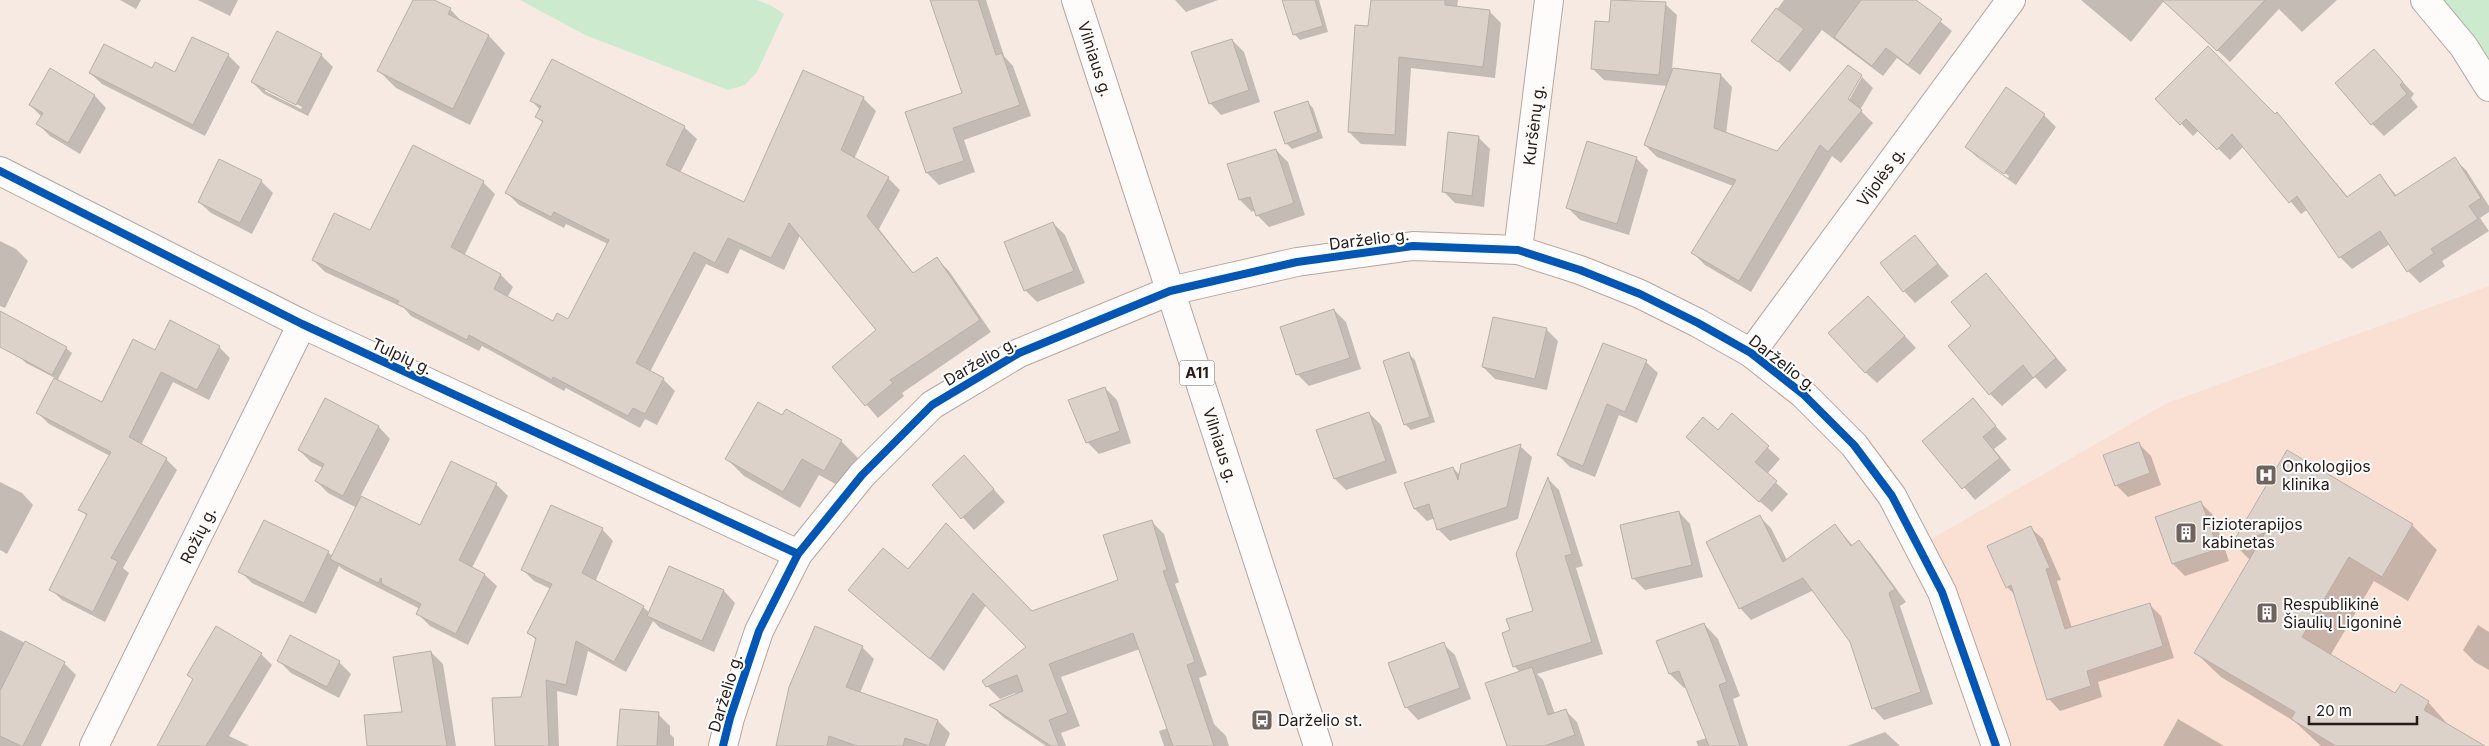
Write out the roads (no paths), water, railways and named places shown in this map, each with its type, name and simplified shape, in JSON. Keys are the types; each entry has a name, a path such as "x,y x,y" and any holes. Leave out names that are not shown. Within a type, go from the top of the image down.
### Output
{"main road":[{"name":"Vilniaus g.","path":"1076,0 1318,746"},
{"name":"Kuršėnų g.","path":"1518,250 1549,0"},
{"name":"Vijolės g.","path":"1751,353 2011,0"},
{"path":"2425,0 2464,47 2489,87"},
{"name":"Tulpių g.","path":"0,171 302,324 798,554"},
{"name":"Darželio g.","path":"723,746 730,718 759,631 798,554 862,475 932,405 1019,353 1170,291 1297,262 1413,246 1518,250 1580,270 1640,294 1698,323 1751,353 1803,394 1854,445 1892,496 1942,592 1996,746"},
{"name":"Rožių g.","path":"94,746 302,324"}],"place":[{"name":"Onkologijos klinika","path":"2266,475"},
{"name":"Fizioterapijos kabinetas","path":"2186,533"},
{"name":"Respublikinė Šiaulių Ligoninė","path":"2267,613"},
{"name":"Darželio st.","path":"1262,720"}]}
